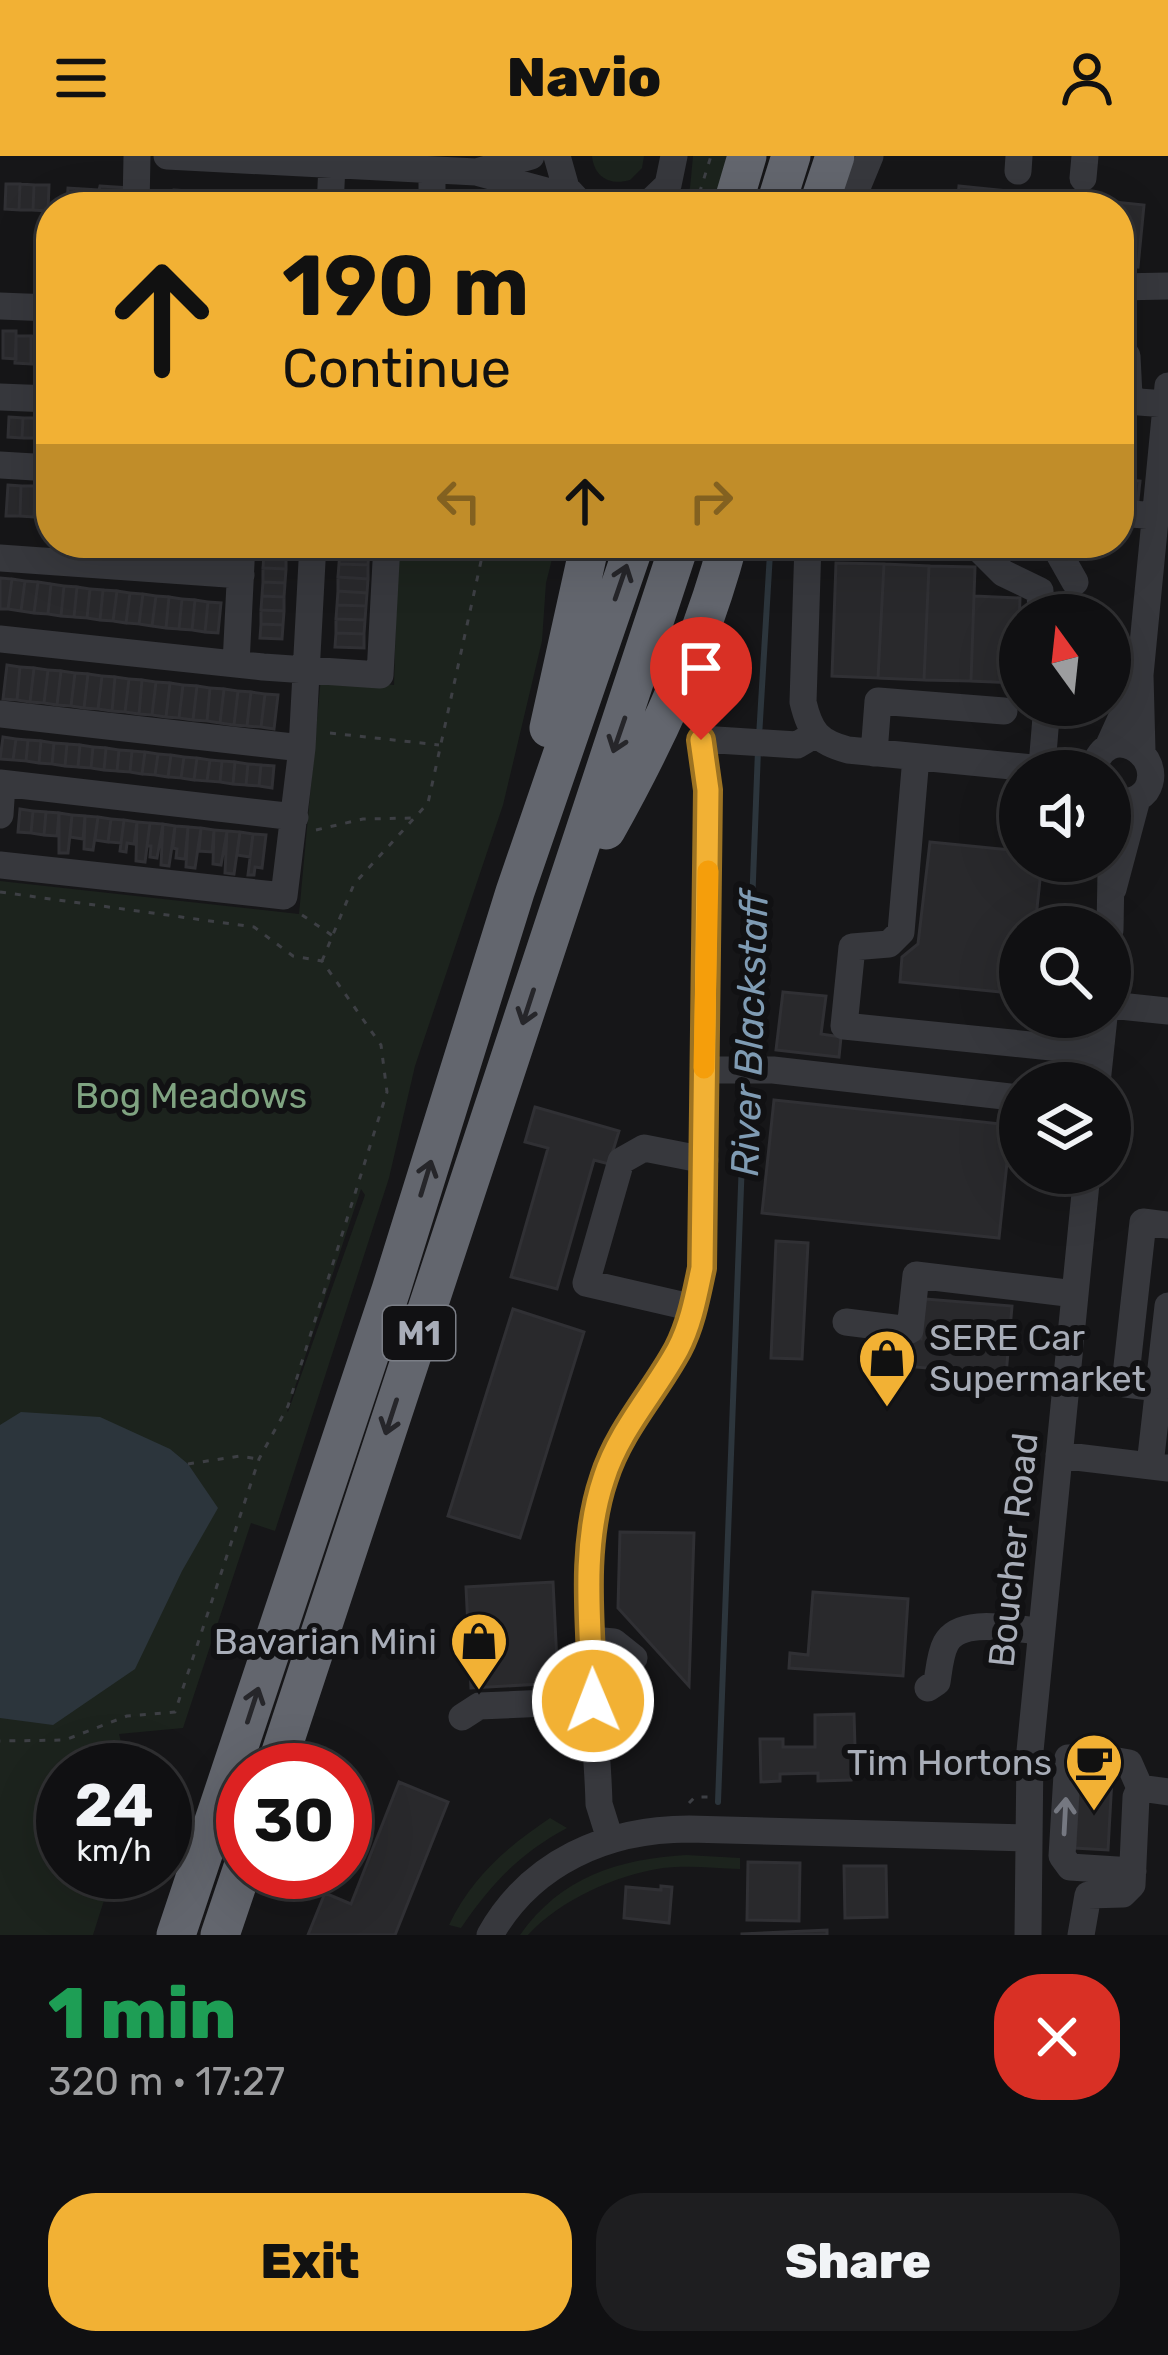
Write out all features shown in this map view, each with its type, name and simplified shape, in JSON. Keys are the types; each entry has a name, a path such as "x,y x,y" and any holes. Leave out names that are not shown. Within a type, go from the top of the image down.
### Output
{"highway":[{"path":"736,192 747,156"},
{"path":"780,192 791,156"},
{"path":"823,192 835,156"},
{"path":"515,892 587,558"},
{"name":"M1","path":"176,1935 391,1290 515,892 630,558"},
{"name":"M1","path":"284,1743 675,558"},
{"path":"565,896 628,790 689,656 723,558"},
{"path":"220,1935 232,1899"}],"street":[{"path":"136,192 137,156"},
{"path":"167,156 476,172 542,192"},
{"path":"476,172 531,156"},
{"path":"557,156 560,174 573,192"},
{"path":"660,192 668,184 674,156"},
{"path":"855,192 870,156"},
{"path":"331,192 332,165"},
{"path":"432,171 432,192"},
{"path":"1134,287 1168,286"},
{"path":"0,306 36,307"},
{"path":"1134,399 1167,395 1140,675 1152,776 1140,795"},
{"path":"0,397 36,398"},
{"path":"0,465 36,467"},
{"path":"1134,514 1157,516"},
{"path":"0,558 241,575"},
{"path":"236,664 242,558"},
{"path":"0,865 284,896 288,840 303,824 312,558"},
{"path":"0,639 380,675 386,558"},
{"path":"802,740 807,558"},
{"path":"989,558 1040,594"},
{"path":"1061,558 1075,582"},
{"path":"1104,750 1140,675"},
{"path":"874,753 878,701 999,712"},
{"path":"958,760 961,708"},
{"path":"0,714 303,740"},
{"path":"610,1839 599,1804 589,1556 604,1478 642,1402 678,1348 694,1308 702,1268 705,1155 714,1070 708,790 701,740 802,740 874,753 999,764"},
{"path":"1114,750 1126,744 1153,759"},
{"path":"916,757 901,932 889,944 852,947 844,1026 1100,1052"},
{"path":"0,815 1,783 303,824"},
{"path":"1131,1007 1168,1011"},
{"path":"1099,1062 1102,1038"},
{"path":"714,1070 773,1070 999,1096"},
{"path":"694,1308 586,1283 621,1161 644,1148 705,1155"},
{"name":"Boucher Road","path":"1028,1935 1030,1751 1085,1194"},
{"path":"1159,1388 1125,1384 1143,1222 1168,1225"},
{"path":"846,1322 910,1330 916,1275 1075,1294"},
{"path":"1059,1455 1159,1467 1159,1388 1168,1306"},
{"path":"928,1688 937,1682 947,1639 956,1633 981,1628 1041,1631"},
{"path":"592,1640 614,1642 634,1658"},
{"path":"462,1717 479,1706 593,1701"},
{"path":"1081,1935 1088,1894 1124,1894 1132,1885 1133,1871 1136,1797 1154,1790 1129,1763 1068,1758 1062,1856 1070,1867 1133,1871"},
{"path":"490,1935 502,1912 542,1873 610,1839 660,1829 1028,1838"}],"path":[{"path":"700,192 711,156"},
{"path":"322,961 354,884 428,802 482,558"},
{"path":"303,740 441,746"},
{"path":"303,824 414,818"},
{"path":"0,892 254,927 293,956 322,961 381,1045 388,1092 288,1406 260,1459 175,1712 127,1716 65,1740 0,1742"},
{"path":"188,1464 240,1456 260,1459"},
{"path":"695,1797 709,1797"}],"green space":[{"path":"592,156 644,156 642,168 630,180 616,182 600,174"},
{"path":"693,156 727,156 717,192 687,192"},
{"name":"Bog Meadows","path":"398,558 552,558 542,641 503,805 415,1066 389,1178 275,1531 251,1523 183,1728 119,1734 126,1743 36,1743 36,1899 104,1899 93,1935 0,1935 0,881 299,914 321,677 394,685","holes":["361,1189 365,1195 287,1411"]},
{"path":"550,1818 567,1828 508,1871 461,1928 449,1925 492,1864"},
{"path":"686,1855 740,1858 740,1869 672,1867 627,1876 572,1900 528,1935 520,1935 554,1899 593,1875 637,1861"}],"shaded area":[{"path":"21,1412 100,1417 170,1449 188,1464 218,1508 135,1669 53,1725 0,1718 0,1425"}],"building":[{"path":"6,184 20,184 19,210 5,209"},
{"path":"20,184 34,185 33,210 19,210"},
{"path":"34,185 49,185 49,192 36,192 33,210"},
{"path":"100,186 129,188 129,192 68,192 68,188 99,190"},
{"path":"959,186 1017,192 958,192"},
{"path":"1134,204 1144,205 1138,267 1134,267"},
{"path":"3,331 16,331 16,359 3,358"},
{"path":"16,336 31,336 31,364 15,363"},
{"path":"31,336 36,336 36,364 31,364"},
{"path":"9,417 23,418 22,438 8,437"},
{"path":"23,418 36,418 36,438 22,438"},
{"path":"1134,480 1140,481 1138,500 1134,500"},
{"path":"8,485 21,486 20,516 6,516"},
{"path":"21,486 35,486 34,517 20,516"},
{"path":"264,558 286,558 286,569 263,568"},
{"path":"339,558 368,558 368,565 339,564"},
{"path":"836,563 884,564 878,678 832,676"},
{"path":"339,564 368,565 368,579 338,577"},
{"path":"884,564 929,566 924,680 878,678"},
{"path":"929,566 975,567 971,681 924,680"},
{"path":"263,568 286,569 285,583 263,582"},
{"path":"338,577 368,579 367,593 338,591"},
{"path":"0,578 12,579 8,609 0,609"},
{"path":"12,579 25,581 21,611 8,609"},
{"path":"25,581 38,582 34,613 21,611"},
{"path":"38,582 51,584 48,614 34,613"},
{"path":"263,582 285,583 284,597 262,596"},
{"path":"51,584 64,586 61,616 48,614"},
{"path":"64,586 77,587 74,617 61,616"},
{"path":"77,587 90,589 87,618 74,617"},
{"path":"90,589 103,590 100,620 87,618"},
{"path":"103,590 117,591 113,621 100,620"},
{"path":"117,591 130,593 126,623 113,621"},
{"path":"338,591 367,593 366,606 337,605"},
{"path":"130,593 143,594 139,624 126,623"},
{"path":"143,594 156,596 152,626 139,624"},
{"path":"156,596 169,597 166,628 152,626"},
{"path":"262,596 284,597 284,611 261,610"},
{"path":"974,596 999,597 999,682 971,681"},
{"path":"169,597 182,599 179,629 166,628"},
{"path":"182,599 195,600 192,630 179,629"},
{"path":"195,600 208,602 205,632 192,630"},
{"path":"208,602 221,603 218,633 205,632"},
{"path":"337,605 366,606 365,620 336,619"},
{"path":"261,610 284,611 283,625 261,624"},
{"path":"336,619 365,620 364,634 336,633"},
{"path":"261,624 283,625 282,639 260,638"},
{"path":"336,633 364,634 364,648 335,647"},
{"path":"7,665 20,667 17,700 3,699"},
{"path":"20,667 34,668 30,702 17,700"},
{"path":"34,668 48,670 44,703 30,702"},
{"path":"48,670 61,671 57,705 44,703"},
{"path":"61,671 75,673 71,706 57,705"},
{"path":"75,673 88,674 84,708 71,706"},
{"path":"88,674 102,676 98,709 84,708"},
{"path":"102,676 115,677 112,711 98,709"},
{"path":"115,677 129,679 125,712 112,711"},
{"path":"129,679 142,680 139,714 125,712"},
{"path":"142,680 156,682 152,715 139,714"},
{"path":"156,682 170,683 166,717 152,715"},
{"path":"170,683 183,685 179,718 166,717"},
{"path":"183,685 197,686 193,720 179,718"},
{"path":"197,686 210,688 207,721 193,720"},
{"path":"210,688 224,689 220,723 207,721"},
{"path":"224,689 238,691 234,725 220,723"},
{"path":"238,691 251,692 247,726 234,725"},
{"path":"251,692 265,694 261,727 247,726"},
{"path":"265,694 278,695 274,729 261,727"},
{"path":"3,737 16,739 13,760 0,759"},
{"path":"16,739 28,740 26,761 13,760"},
{"path":"28,740 41,741 39,763 26,761"},
{"path":"41,741 54,743 52,764 39,763"},
{"path":"54,743 67,744 65,766 52,764"},
{"path":"67,744 80,745 78,767 65,766"},
{"path":"80,745 93,747 91,768 78,767"},
{"path":"93,747 106,748 104,770 91,768"},
{"path":"106,748 119,750 117,771 104,770"},
{"path":"119,750 132,751 130,772 117,771"},
{"path":"132,751 145,752 142,774 130,772"},
{"path":"145,752 158,754 155,775 142,774"},
{"path":"158,754 171,755 168,777 155,775"},
{"path":"171,755 184,757 181,778 168,777"},
{"path":"184,757 197,758 194,780 181,778"},
{"path":"197,758 210,760 207,781 194,780"},
{"path":"210,760 222,761 220,782 207,781"},
{"path":"222,761 235,762 233,784 220,782"},
{"path":"235,762 248,764 246,785 233,784"},
{"path":"248,764 261,765 259,786 246,785"},
{"path":"261,765 274,766 272,788 259,786"},
{"path":"20,809 33,811 31,833 18,832"},
{"path":"33,811 46,812 44,835 31,833"},
{"path":"46,812 59,813 57,836 44,835"},
{"path":"59,813 72,815 68,853 59,853"},
{"path":"72,815 85,816 83,839 70,837"},
{"path":"85,816 98,817 93,850 84,849"},
{"path":"98,817 111,819 108,842 95,840"},
{"path":"111,819 124,820 121,843 108,842"},
{"path":"124,820 137,822 134,844 127,843 126,852 120,851"},
{"path":"137,822 150,823 145,862 136,861"},
{"path":"150,823 163,824 157,858 150,857 151,846 147,846"},
{"path":"163,824 175,826 169,866 161,865"},
{"path":"175,826 188,827 185,859 176,858"},
{"path":"188,827 201,828 195,868 186,867"},
{"path":"201,828 214,830 212,852 199,851"},
{"path":"214,830 227,831 221,865 213,864"},
{"path":"227,831 240,832 234,874 225,873"},
{"path":"240,832 253,834 250,857 237,855"},
{"path":"253,834 266,835 262,868 255,867 254,875 248,875"},
{"path":"930,842 999,849 999,882 1040,882 1037,906 999,906 999,992 900,982 902,957 918,944"},
{"path":"783,992 826,996 821,1034 841,1037 839,1057 776,1050"},
{"path":"774,1100 999,1124 999,1194 1004,1194 999,1238 762,1213"},
{"path":"535,1107 619,1131 609,1164 594,1160 557,1289 511,1277 548,1148 525,1142"},
{"path":"776,1241 808,1243 802,1359 771,1358"},
{"path":"925,1299 1012,1306 1006,1375 904,1366 906,1338 921,1339"},
{"path":"513,1309 584,1332 520,1538 448,1516"},
{"path":"620,1532 694,1533 689,1686 618,1608"},
{"path":"553,1582 558,1683 471,1688 466,1587"},
{"path":"813,1592 908,1599 903,1676 789,1668 790,1653 808,1655"},
{"path":"854,1714 855,1748 863,1748 863,1772 851,1772 851,1780 818,1781 818,1773 780,1774 780,1781 761,1782 760,1739 783,1739 783,1747 815,1747 815,1715"},
{"name":"Tim Hortons","path":"1079,1776 1112,1778 1108,1850 1075,1848"},
{"path":"399,1782 448,1802 395,1935 308,1935 323,1899 351,1904 353,1899 372,1899 372,1851"},
{"path":"748,1862 800,1863 799,1921 747,1920"},
{"path":"844,1866 886,1866 887,1917 845,1918"},
{"path":"661,1886 672,1887 669,1923 624,1918 626,1887 661,1890"},
{"path":"827,1930 827,1935 742,1935 742,1934"}],"waterway":[{"name":"River Blackstaff","path":"759,737 770,558"},
{"name":"River Blackstaff","path":"746,1061 758,750"},
{"name":"River Blackstaff","path":"718,1802 745,1080"}],"slow traffic":[{"path":"704,1068 708,871"}],"place":[{"name":"SERE Car Supermarket","path":"887,1409"},
{"name":"Bavarian Mini","path":"479,1692"},
{"name":"Tim Hortons","path":"1094,1813"}],"route":[{"path":"593,1701 589,1556 604,1478 642,1402 678,1348 694,1308 702,1268 708,790 701,740"}]}
